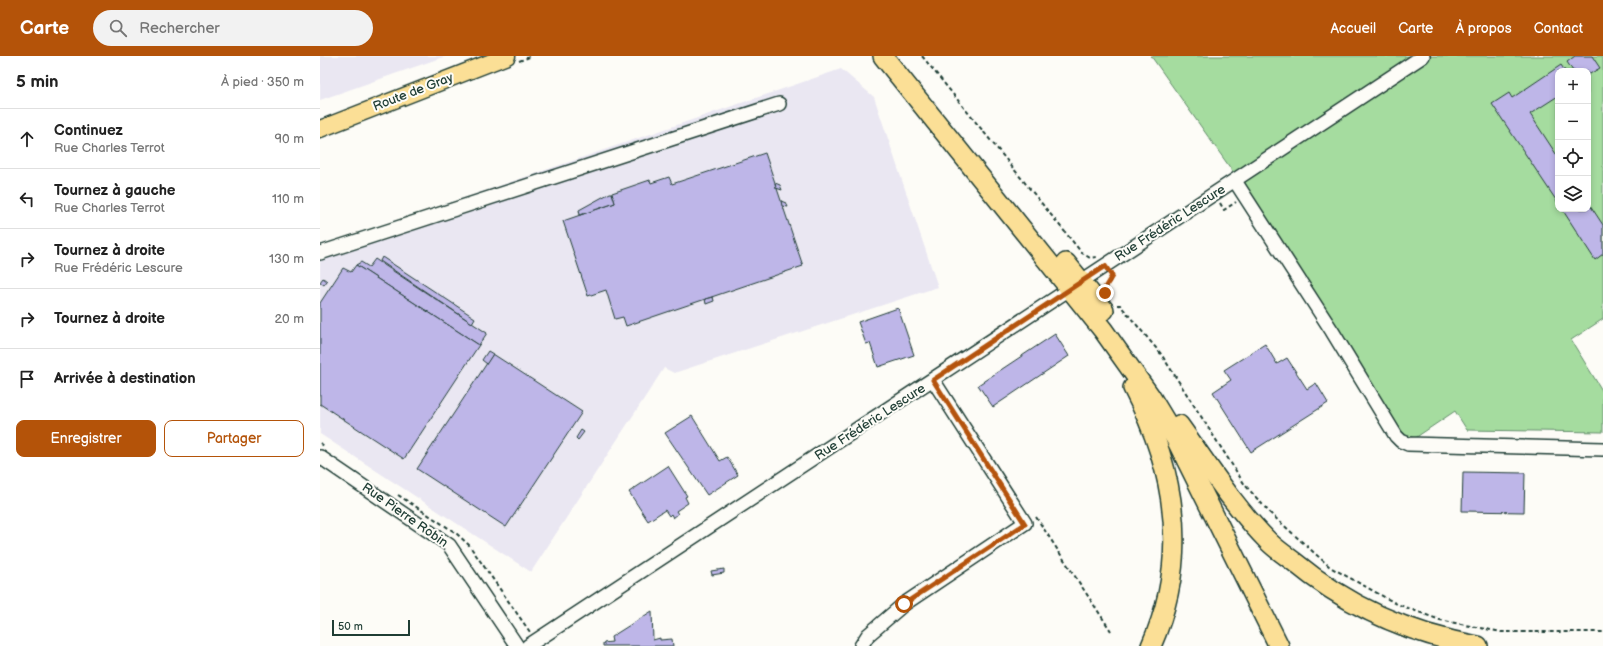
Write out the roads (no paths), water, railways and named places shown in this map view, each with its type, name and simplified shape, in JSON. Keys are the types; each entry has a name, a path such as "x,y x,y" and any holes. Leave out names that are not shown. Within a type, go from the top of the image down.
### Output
{"highway":[{"path":"883,56 1021,227 1034,237 1076,286 1110,320 1124,337 1196,460 1283,645"},
{"path":"894,56 1022,214 1063,260 1076,286"},
{"path":"1110,320 1150,396 1176,439 1283,645"},
{"path":"1110,320 1164,465 1171,496 1174,534 1172,568 1164,610 1151,646"},
{"path":"1168,411 1236,505 1270,543 1303,570 1336,593 1393,622 1436,637 1478,646"}],"main road":[{"name":"Route de Gray","path":"320,129 507,56"}],"street":[{"name":"Rue Frédéric Lescure","path":"528,646 1423,56"},
{"path":"320,253 779,104"},
{"path":"1235,181 1332,331 1401,442 1408,444 1603,449"},
{"path":"861,646 868,635 904,604 1025,524 933,380"},
{"name":"Rue Pierre Robin","path":"320,456 449,545 517,646"}]}
